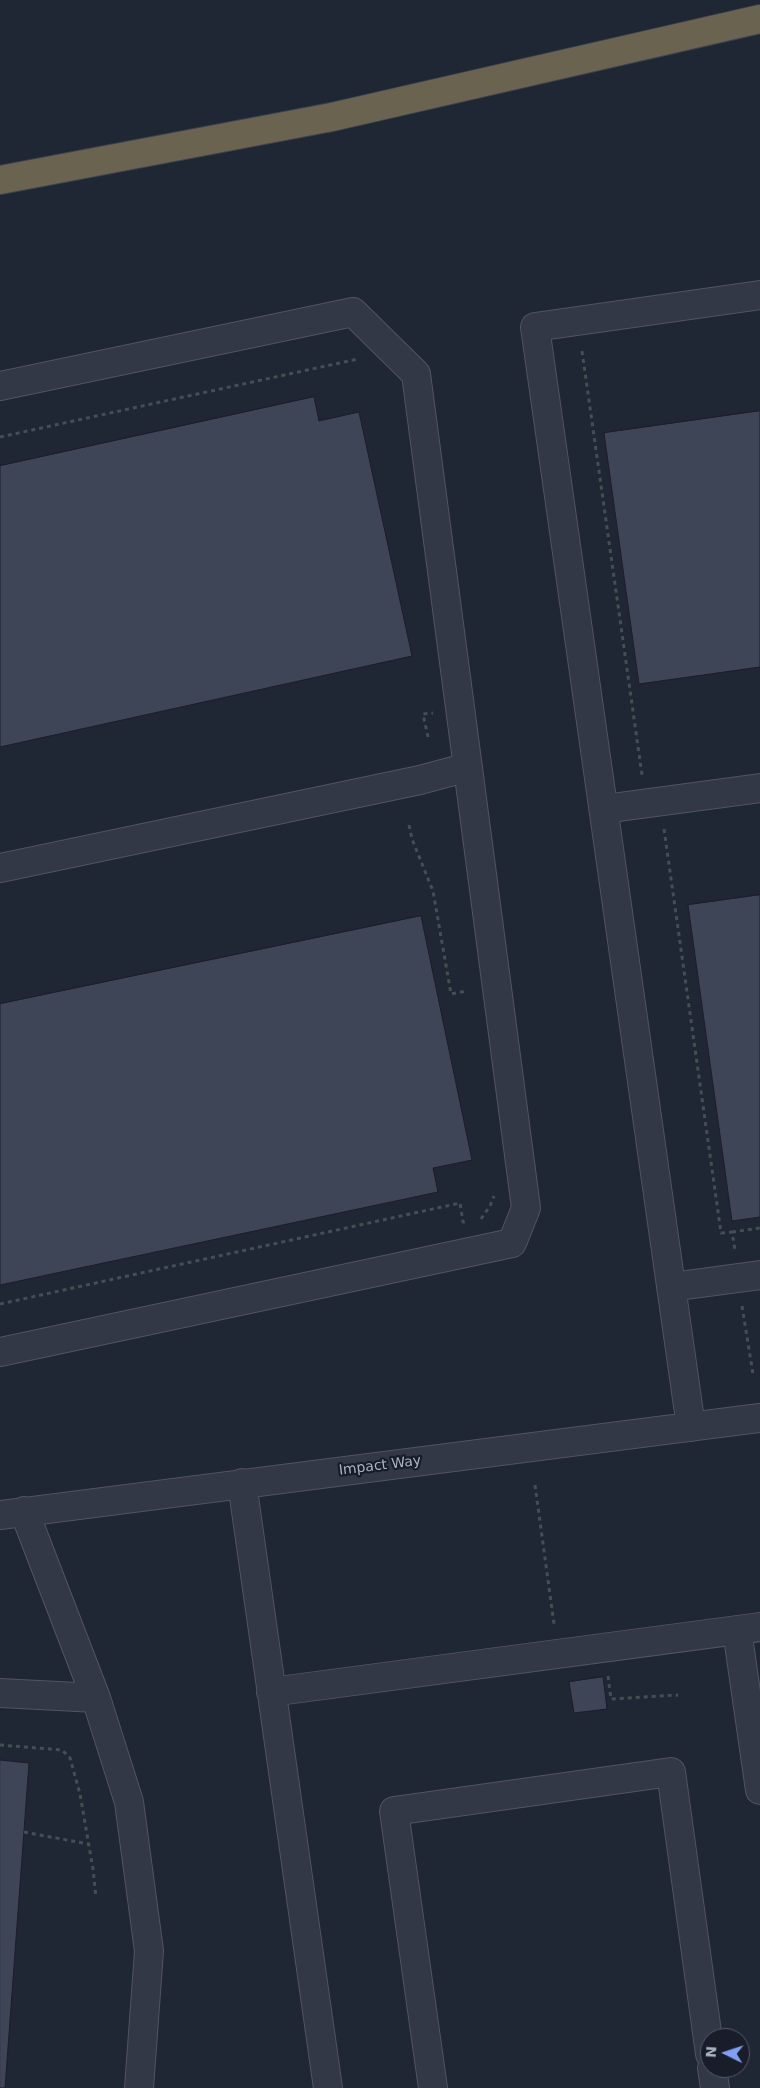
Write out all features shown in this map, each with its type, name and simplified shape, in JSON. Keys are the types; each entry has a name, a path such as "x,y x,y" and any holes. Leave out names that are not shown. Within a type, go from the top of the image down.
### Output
{"highway":[{"path":"0,180 332,117 760,20"}],"street":[{"path":"691,1428 535,327 760,295"},
{"path":"0,386 353,312 416,374 526,1208 512,1243 0,1352"},
{"path":"0,868 420,780 468,767"},
{"path":"604,810 760,788"},
{"path":"671,1287 760,1274"},
{"name":"Impact Way","path":"12,1513 760,1418"},
{"path":"242,1483 328,2088"},
{"path":"12,1513 96,1698 129,1802 149,1951 139,2088"},
{"path":"271,1692 749,1629 760,1790"},
{"path":"0,1693 96,1698"},
{"path":"433,2088 394,1811 671,1772 706,2028"}],"path":[{"path":"581,345 643,778"},
{"path":"0,438 359,358"},
{"path":"428,737 423,714 434,713 433,703"},
{"path":"664,824 721,1233 760,1228"},
{"path":"409,825 412,839 433,891 451,994 473,990"},
{"path":"0,1304 460,1204 463,1222 481,1219 490,1206 496,1190"},
{"path":"732,1232 736,1258"},
{"path":"742,1303 753,1374"},
{"path":"535,1485 554,1625"},
{"path":"608,1673 612,1699 678,1695"},
{"path":"0,1745 62,1750 70,1758 80,1794 96,1898"},
{"path":"24,1832 88,1844"}],"building":[{"path":"314,397 319,421 359,412 412,656 0,747 0,466"},
{"path":"760,411 760,667 639,684 604,433"},
{"path":"760,895 760,1217 732,1221 688,905"},
{"path":"421,916 472,1160 433,1168 438,1192 0,1285 0,1004"},
{"path":"603,1677 607,1709 574,1713 569,1682"},
{"path":"0,1760 29,1763 5,2088 0,2088"}]}
